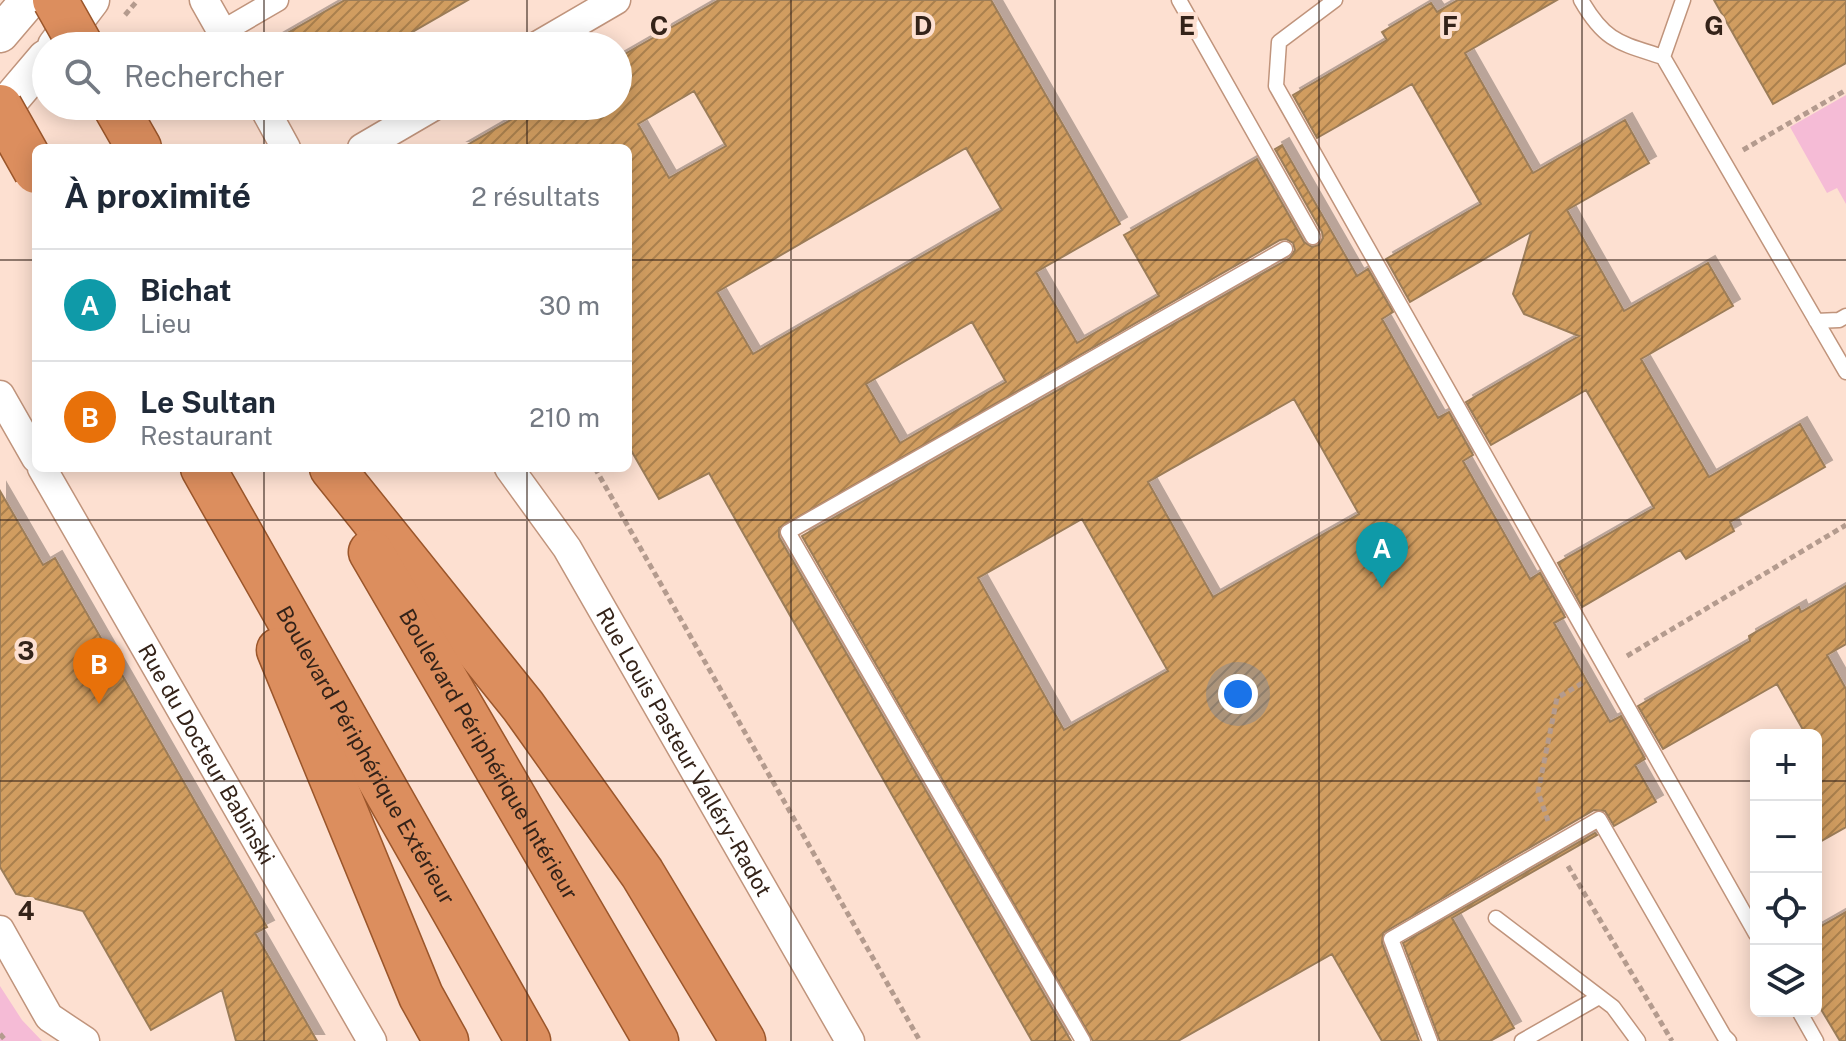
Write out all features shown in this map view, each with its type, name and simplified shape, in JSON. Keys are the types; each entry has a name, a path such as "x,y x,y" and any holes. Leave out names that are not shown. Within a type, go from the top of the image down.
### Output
{"highway":[{"path":"55,0 73,32"},
{"path":"0,110 32,164"},
{"path":"123,120 137,144"},
{"path":"204,472 421,996 446,1041"},
{"name":"Boulevard Périphérique Extérieur","path":"204,472 528,1041"},
{"name":"Boulevard Périphérique Intérieur","path":"324,472 656,1041"},
{"path":"335,472 523,706 642,873 743,1041"}],"street":[{"path":"0,34 29,0"},
{"path":"67,32 91,0"},
{"path":"204,0 222,32"},
{"path":"235,32 277,0"},
{"path":"561,32 616,0"},
{"path":"0,110 32,74"},
{"path":"271,120 284,144"},
{"path":"369,144 410,120"},
{"path":"0,395 32,451"},
{"name":"Rue du Docteur Babinski","path":"44,472 372,1041"},
{"name":"Rue Louis Pasteur Valléry-Radot","path":"512,472 567,548 850,1041"},
{"path":"0,930 49,1017 85,1041"}],"lane":[{"path":"1179,0 1313,237"},
{"path":"1335,0 1279,42 1276,86 1750,923"},
{"path":"1581,0 1590,16 1612,40 1663,57 1846,372"},
{"path":"1663,57 1683,0"},
{"path":"1083,1041 788,532 1285,249"},
{"path":"1816,321 1839,320 1846,316"},
{"path":"1430,1041 1391,939 1599,819 1729,1041"},
{"path":"1496,918 1613,1007 1638,1041"},
{"path":"1522,1041 1599,997"},
{"path":"1802,1017 1816,1041"}],"path":[{"path":"1723,162 1846,90"},
{"path":"597,472 920,1041"},
{"path":"0,1034 6,1041"}],"shaded area":[{"path":"1846,95 1846,204 1837,188 1827,193 1790,127"},
{"path":"0,986 22,1020 42,1041 0,1041"}],"building":[{"path":"345,0 468,0 412,32 289,32"},
{"path":"719,0 991,0 1120,224 1036,272 1077,343 1159,296 1124,235 1257,159 1304,242 1312,247 1319,245 1322,232 1275,149 1282,145 1357,276 1368,269 1393,312 1382,319 1438,418 1449,412 1473,455 1463,461 1530,579 1540,573 1565,617 1554,623 1610,722 1621,716 1645,759 1635,765 1656,802 1614,826 1605,811 1594,810 1383,933 1382,943 1419,1041 1382,1041 1332,954 1178,1041 1093,1041 802,536 1290,258 1295,250 1293,243 1280,240 779,528 779,537 1071,1041 1032,1041 709,473 659,499 632,452 632,144 469,144 511,120 632,120 632,50","holes":["694,91 726,146 669,178 638,124","966,148 1002,210 753,354 717,292","972,322 1006,382 900,443 866,384","1294,399 1359,514 1213,597 1148,482","1082,519 1168,671 1064,730 978,578"]},
{"path":"1458,0 1557,0 1465,53 1533,173 1625,120 1649,163 1567,210 1624,311 1708,263 1733,306 1641,359 1709,477 1800,424 1825,467 1730,522 1734,531 1686,559 1680,550 1582,607 1558,563 1654,508 1586,390 1491,445 1466,402 1579,336 1524,314 1513,294 1531,232 1410,302 1386,259 1481,204 1412,84 1317,138 1293,95 1387,40 1382,32 1431,3 1437,12"},
{"path":"1714,0 1846,0 1846,63 1773,104"},
{"path":"0,491 43,565 55,558 267,927 255,933 317,1041 236,1041 222,990 151,1030 83,911 16,894 0,867"},
{"path":"1846,586 1846,644 1827,655 1846,689 1846,827 1822,841 1822,729 1803,729 1777,684 1663,749 1638,706 1750,641 1749,636 1799,607 1801,612"},
{"path":"1595,833 1597,835 1452,918 1514,1028 1490,1041 1440,1041 1403,943"},
{"path":"1846,912 1846,1041 1840,1041 1822,1011 1822,926"}],"place":[{"name":"Bichat","path":"1382,588"},
{"name":"Le Sultan","path":"99,704"}]}
